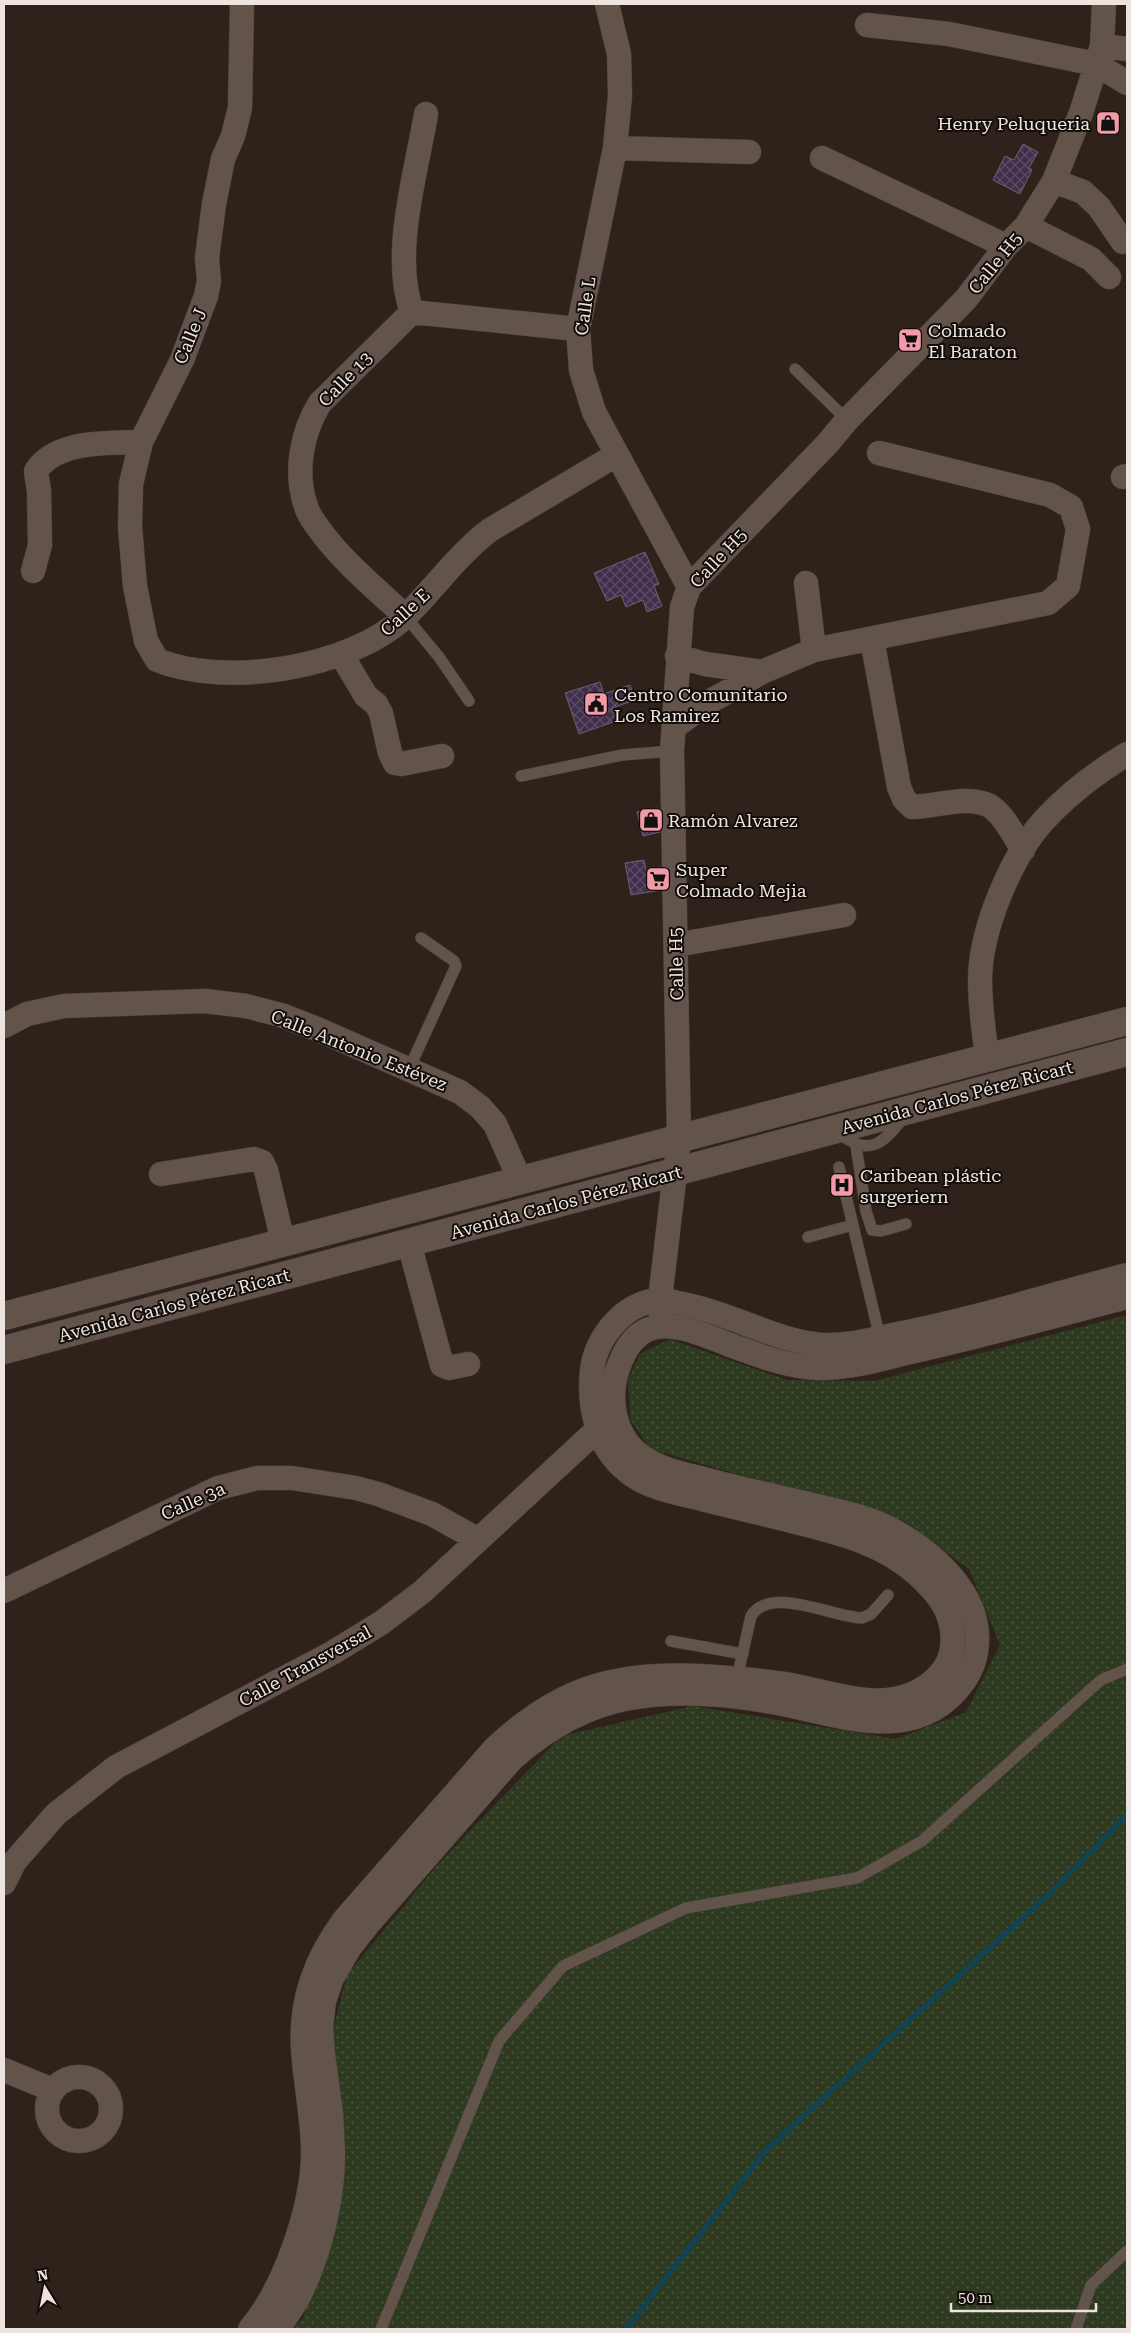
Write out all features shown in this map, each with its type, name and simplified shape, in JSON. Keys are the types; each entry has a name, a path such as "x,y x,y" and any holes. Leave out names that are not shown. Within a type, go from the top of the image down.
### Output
{"main road":[{"name":"Avenida Carlos Pérez Ricart","path":"4,1316 1127,1021"},
{"name":"Avenida Carlos Pérez Ricart","path":"4,1350 674,1173 846,1138 908,1110 1127,1052"}],"street":[{"name":"Calle J","path":"157,660 146,641 135,586 130,527 131,484 141,442 182,360 206,296 209,281 207,258 214,204 223,159 233,136 240,108 242,4"},
{"name":"Calle L","path":"607,4 619,54 620,96 615,148 578,329 581,370 594,412 689,587"},
{"name":"Calle H5","path":"661,1325 660,1300 679,1139 672,751 677,656 682,607 689,587 828,443 847,420 966,299 1006,246 1026,226 1054,181 1081,113 1101,47 1104,4"},
{"path":"867,25 949,34 1127,48"},
{"path":"1101,47 1127,36"},
{"path":"1101,47 1127,83"},
{"path":"426,114 404,241 402,273 406,295 412,312 578,329"},
{"path":"615,148 749,152"},
{"path":"822,158 1006,246"},
{"path":"1054,181 1083,192 1100,207 1123,242"},
{"path":"1026,226 1090,259 1109,277"},
{"name":"Calle 13","path":"405,616 336,552 307,510 302,485 300,454 310,418 320,402 412,312"},
{"path":"32,571 40,545 39,491 36,471 42,462 64,451 96,443 141,442"},
{"path":"674,727 709,702 762,672 814,650 1048,603 1068,586 1078,529 1071,507 1050,495 879,453"},
{"name":"Calle E","path":"157,660 189,670 226,673 290,667 340,654 379,638 405,616 473,543 490,530 616,455"},
{"path":"806,583 814,650"},
{"path":"872,639 899,788 904,799 912,807 965,802 981,803 991,807 1007,824 1023,850"},
{"path":"340,654 366,696 376,704 381,713 390,753 395,763 401,764 442,756"},
{"path":"677,656 705,664 762,672"},
{"path":"987,1058 980,998 980,980 988,928 999,893 1023,850 1047,816 1075,791 1106,767 1127,754"},
{"path":"676,945 844,915"},
{"name":"Calle Antonio Estévez","path":"4,1026 27,1014 64,1006 204,1000 246,1006 281,1015 460,1092 480,1107 495,1124 520,1180"},
{"path":"161,1174 254,1159 262,1162 266,1170 283,1242"},
{"path":"409,1243 442,1365 449,1368 468,1364"},
{"path":"277,2329 296,2300 309,2271 330,2198 333,2170 332,2132 322,2027 324,2001 341,1941 495,1748 548,1707 578,1691 630,1677 660,1675 737,1678 794,1686 860,1700 880,1701 910,1696 928,1685 946,1667 950,1660 953,1644 951,1624 946,1606 932,1588 890,1554 865,1542 829,1530 674,1492 637,1466 605,1448 597,1430 592,1372 596,1351 603,1336 630,1309 647,1302 660,1300 704,1308 813,1344 880,1338 1127,1275"},
{"path":"637,1466 616,1420 614,1387 616,1373 625,1349 637,1335 661,1325 684,1326 760,1356 795,1365 819,1368 844,1366 905,1353 1127,1297"},
{"name":"Calle Transversal","path":"4,1883 15,1861 56,1814 116,1767 332,1653 380,1623 422,1592 477,1539 597,1430"},
{"path":"250,2329 267,2308 278,2287 292,2251 311,2180 312,2128 303,2050 304,2008 314,1970 512,1759 529,1744 572,1716 598,1706 628,1698 657,1695 722,1696 772,1702 856,1721 880,1723 904,1720 927,1712 950,1698 966,1679 976,1656 977,1633 973,1610 961,1589 946,1570 901,1536 867,1519 671,1471 637,1466"},
{"name":"Calle 3a","path":"4,1592 218,1488 256,1478 308,1480 378,1494 432,1514 477,1539"},
{"path":"4,2070 52,2090"}],"lane":[{"path":"795,369 847,420"},
{"path":"405,616 439,657 469,700"},
{"path":"521,776 622,755 672,751"},
{"path":"409,1069 456,966 454,961 422,938"},
{"path":"846,1138 872,1230 881,1231 906,1224"},
{"path":"839,1167 880,1338"},
{"path":"808,1237 853,1225"},
{"path":"737,1678 751,1616 754,1610 766,1603 793,1603 862,1618 871,1614 888,1595"},
{"path":"671,1641 742,1654"},
{"path":"381,2329 499,2041 563,1966 686,1908 857,1878 922,1841 1102,1680 1127,1669"},
{"path":"1076,2329 1091,2285 1127,2251"}],"green space":[{"path":"1127,1315 1127,2329 292,2329 303,2318 342,2191 333,2029 347,1975 440,1862 561,1736 693,1706 896,1739 966,1712 1000,1645 969,1569 905,1522 650,1449 630,1419 628,1380 640,1354 670,1339 787,1380 874,1381"}],"building":[{"path":"1023,144 1038,152 1029,168 1032,170 1020,194 993,180 1005,156 1014,160"},
{"path":"645,552 659,584 654,586 662,606 647,612 643,600 626,607 621,595 607,601 594,573"},
{"name":"Centro Comunitario Los Ramirez","path":"600,682 604,694 630,685 635,700 612,708 616,721 579,734 565,693"},
{"name":"Ramón Alvarez","path":"657,808 660,832 643,836 637,812"},
{"path":"644,860 646,870 660,867 661,890 631,895 625,863"}],"waterway":[{"path":"626,2329 765,2151 1049,1894 1127,1815"}],"place":[{"name":"Henry Peluqueria","path":"1108,123"},
{"name":"Colmado El Baraton","path":"910,340"},
{"name":"Centro Comunitario Los Ramirez","path":"596,704"},
{"name":"Ramón Alvarez","path":"651,820"},
{"name":"Super Colmado Mejia","path":"658,879"},
{"name":"Caribean plástic surgeriern","path":"842,1185"}]}
